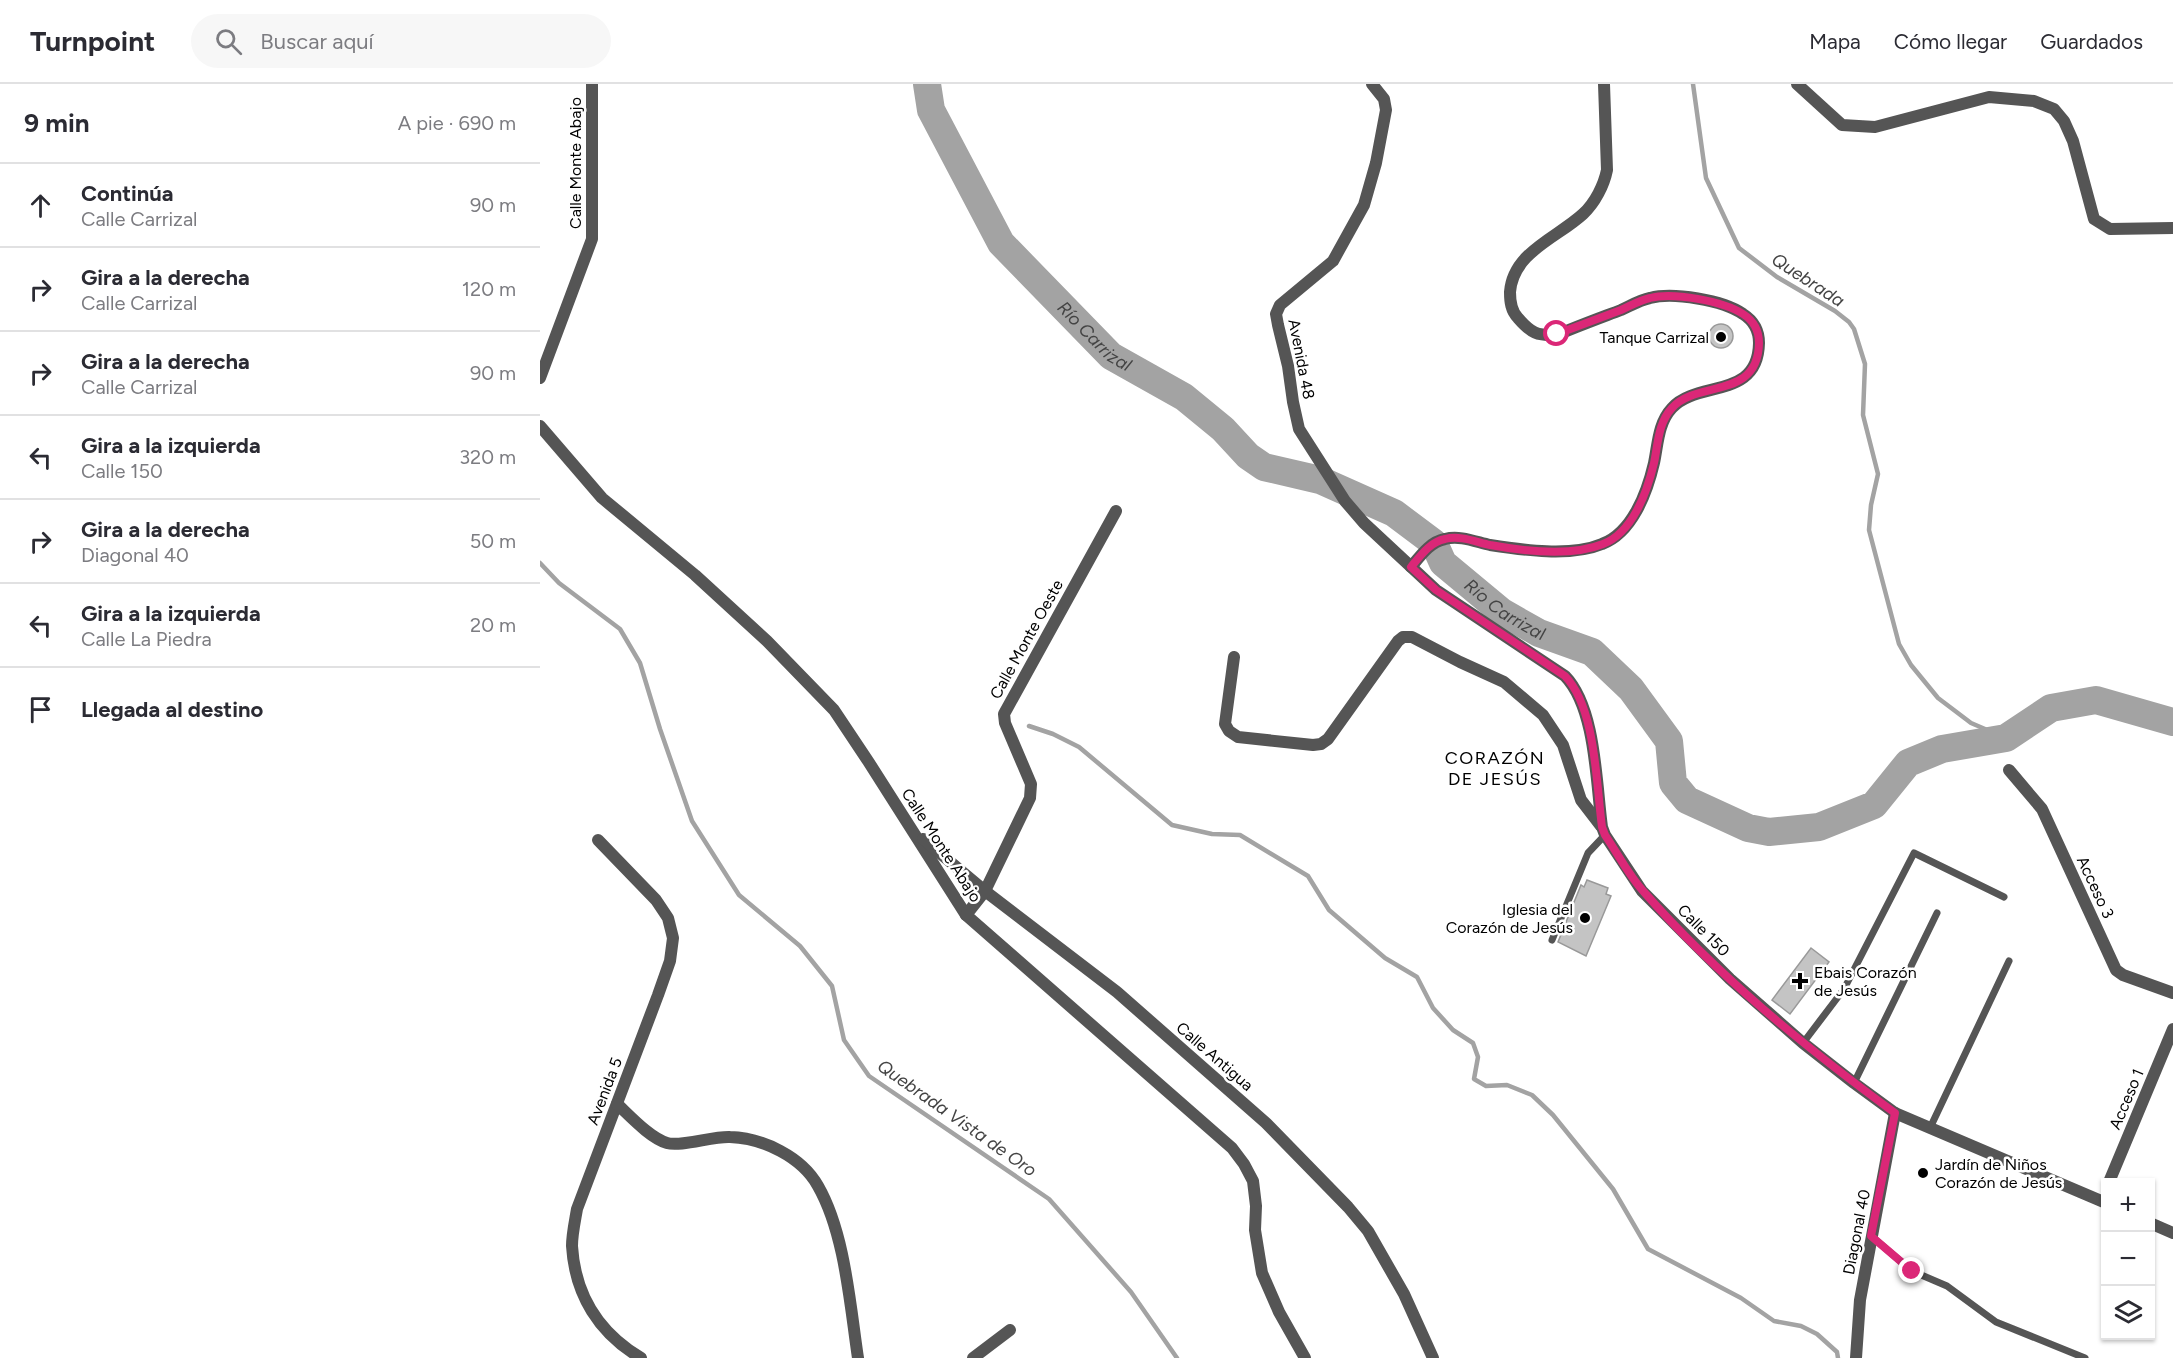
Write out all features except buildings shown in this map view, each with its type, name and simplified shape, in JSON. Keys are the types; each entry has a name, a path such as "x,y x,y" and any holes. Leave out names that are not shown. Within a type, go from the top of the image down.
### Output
{"street":[{"name":"Calle Monte Abajo","path":"540,378 592,239 592,84"},
{"name":"Avenida 48","path":"1372,84 1384,99 1386,110 1376,163 1364,205 1333,261 1280,304 1276,314 1299,429 1345,501 1364,523 1411,567"},
{"path":"1411,567 1425,550 1434,543 1447,538 1467,539 1518,549 1576,551 1601,545 1617,538 1630,520 1646,490 1664,416 1675,405 1689,398 1729,386 1743,379 1753,367 1759,352 1759,334 1753,320 1736,309 1712,302 1680,297 1652,297 1557,334 1540,336 1526,327 1513,313 1510,291 1516,269 1528,255 1584,213 1605,183 1607,170 1604,84"},
{"path":"1797,84 1842,125 1875,127 1989,97 2034,101 2054,109 2064,121 2073,141 2094,219 2110,229 2173,228"},
{"name":"Calle Monte Abajo","path":"540,426 602,498 695,575 767,640 834,710 966,915 1232,1148 1253,1180 1256,1206 1255,1230 1262,1273 1279,1312 1305,1358"},
{"name":"Calle Monte Oeste","path":"966,915 985,891 1030,798 1031,784 1005,723 1004,714 1116,511"},
{"name":"Calle 150","path":"1411,567 1436,590 1565,676 1575,686 1588,721 1604,831 1642,891 1730,979 1803,1043 1895,1113 2101,1198"},
{"path":"1234,657 1225,724 1229,731 1238,737 1321,744 1328,739 1398,641 1403,637 1412,637 1504,682 1544,715 1563,746 1581,800 1604,831"},
{"name":"Acceso 3","path":"2008,770 2042,809 2116,970 2123,975 2173,993"},
{"name":"Calle Antigua","path":"914,832 1153,1023 1266,1123 1348,1207 1368,1231 1404,1294 1433,1358"},
{"name":"Avenida 5","path":"597,840 656,900 668,918 673,938 670,962 577,1209 572,1244 575,1271 585,1301 602,1325 626,1349 641,1358"},
{"name":"Acceso 1","path":"2111,1178 2173,1029"},
{"path":"617,1104 646,1130 668,1143 729,1136 752,1139 780,1151 800,1164 817,1184 830,1210 844,1266 858,1358"},
{"name":"Diagonal 40","path":"1856,1358 1860,1300 1895,1113"},
{"path":"2155,1225 2173,1233"},
{"path":"973,1358 1010,1330"}],"lane":[{"path":"1552,940 1588,853 1604,831"},
{"path":"1803,1043 1844,989 1914,853 2004,897"},
{"path":"1854,1083 1937,913"},
{"path":"1930,1128 2009,961"},
{"path":"1871,1236 1912,1271 1947,1286 1996,1322 2085,1358"}],"waterway":[{"name":"Río Carrizal","path":"927,84 931,110 1001,243 1111,356 1184,397 1223,429 1248,456 1264,467 1320,480 1394,513 1434,543 1443,563 1502,612 1539,633 1592,652 1631,689 1669,741 1673,783 1687,800 1748,828 1769,832 1819,827 1874,805 1908,763 1942,749 2006,738 2051,708 2096,700 2173,722"},
{"name":"Quebrada","path":"1693,84 1706,178 1739,248 1777,277 1835,311 1854,329 1865,364 1863,415 1878,474 1871,505 1869,530 1899,644 1911,665 1938,698 1971,723 2006,738"},
{"name":"Quebrada Vista de Oro","path":"540,563 559,583 620,629 640,663 692,821 739,895 800,946 832,986 844,1040 869,1076 1049,1199 1131,1292 1177,1358"},
{"path":"1029,726 1053,734 1079,747 1172,825 1212,834 1240,835 1308,876 1329,910 1385,958 1417,977 1433,1008 1453,1030 1473,1043 1478,1057 1474,1079 1486,1086 1507,1085 1532,1095 1553,1115 1613,1189 1648,1249 1741,1298 1774,1321 1801,1326 1817,1334 1837,1352 1838,1358"}],"place":[{"name":"Tanque Carrizal","path":"1721,337"},
{"name":"Iglesia del Corazón de Jesús","path":"1585,918"},
{"name":"Ebais Corazón de Jesús","path":"1800,981"},
{"name":"Jardín de Niños Corazón de Jesús","path":"1923,1173"}],"district":[{"name":"CORAZÓN DE JESÚS","path":"1495,768"}],"route":[{"path":"1557,334 1652,297 1680,297 1712,302 1736,309 1753,320 1759,334 1759,352 1753,367 1743,379 1729,386 1689,398 1675,405 1664,416 1646,490 1630,520 1617,538 1601,545 1576,551 1518,549 1467,539 1447,538 1434,543 1425,550 1411,567 1436,590 1565,676 1575,686 1588,721 1602,827 1642,891 1730,979 1803,1043 1895,1113 1871,1236 1912,1271"}]}
